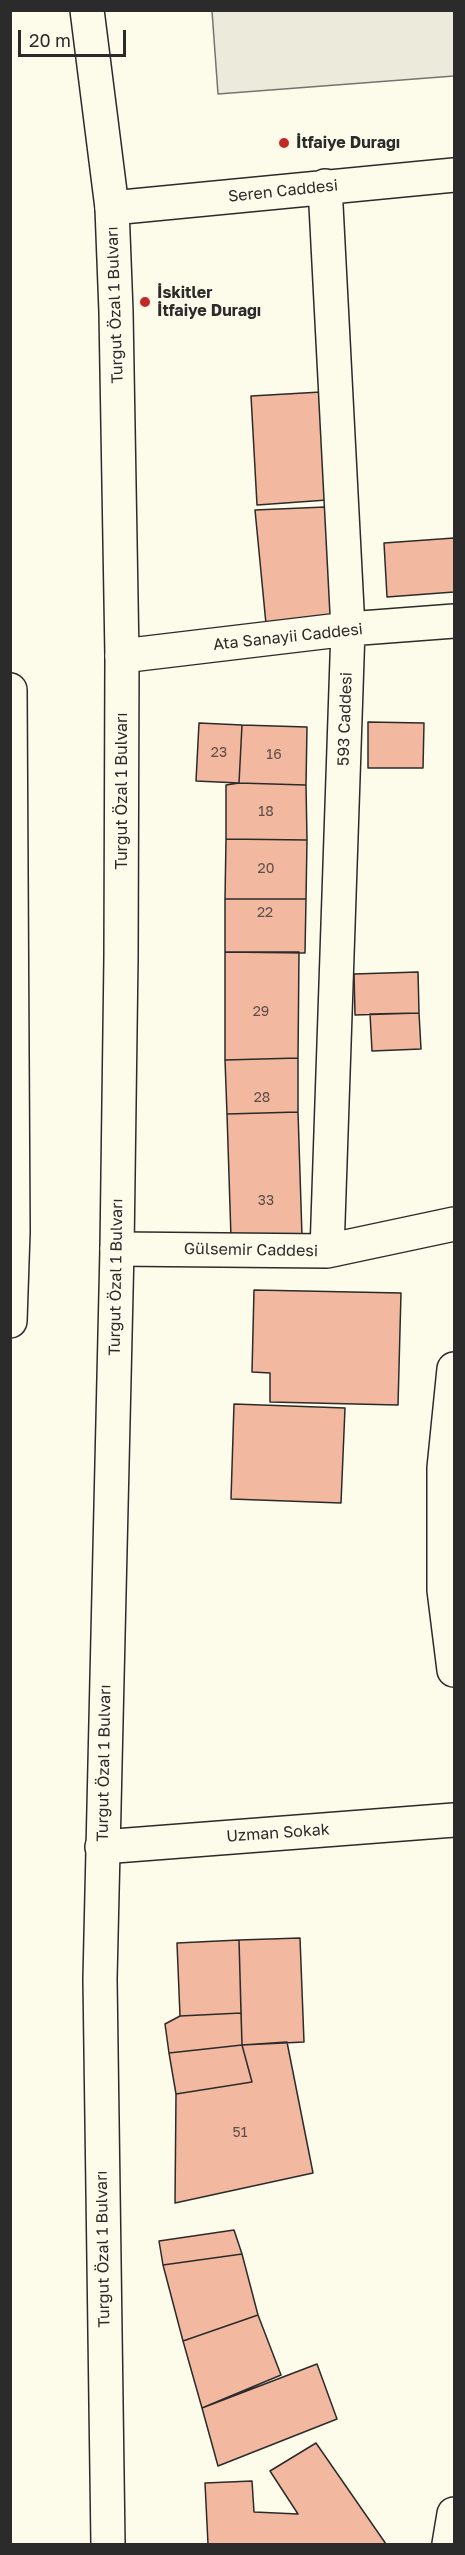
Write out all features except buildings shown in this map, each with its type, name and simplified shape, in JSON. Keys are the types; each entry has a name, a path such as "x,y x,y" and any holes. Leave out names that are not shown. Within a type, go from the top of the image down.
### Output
{"main road":[{"name":"Turgut Özal 1 Bulvarı","path":"87,10 112,208 122,656 122,957 100,1978 108,2544"},
{"name":"Seren Caddesi","path":"112,208 454,175"},
{"name":"593 Caddesi","path":"325,186 348,629 327,1251"},
{"name":"Ata Sanayii Caddesi","path":"122,656 348,629 454,621"},
{"path":"10,690 12,1232 10,1321"},
{"name":"Gülsemir Caddesi","path":"117,1249 327,1251 454,1224"},
{"path":"454,1370 444,1468 444,1590 454,1670"},
{"name":"Uzman Sokak","path":"102,1847 454,1820"},
{"path":"449,2544 454,2514"}],"shaded area":[{"path":"212,11 454,11 454,76 218,94"}],"place":[{"name":"İtfaiye Durağı","path":"284,143"},
{"name":"İskitler İtfaiye Durağı","path":"145,302"}]}
